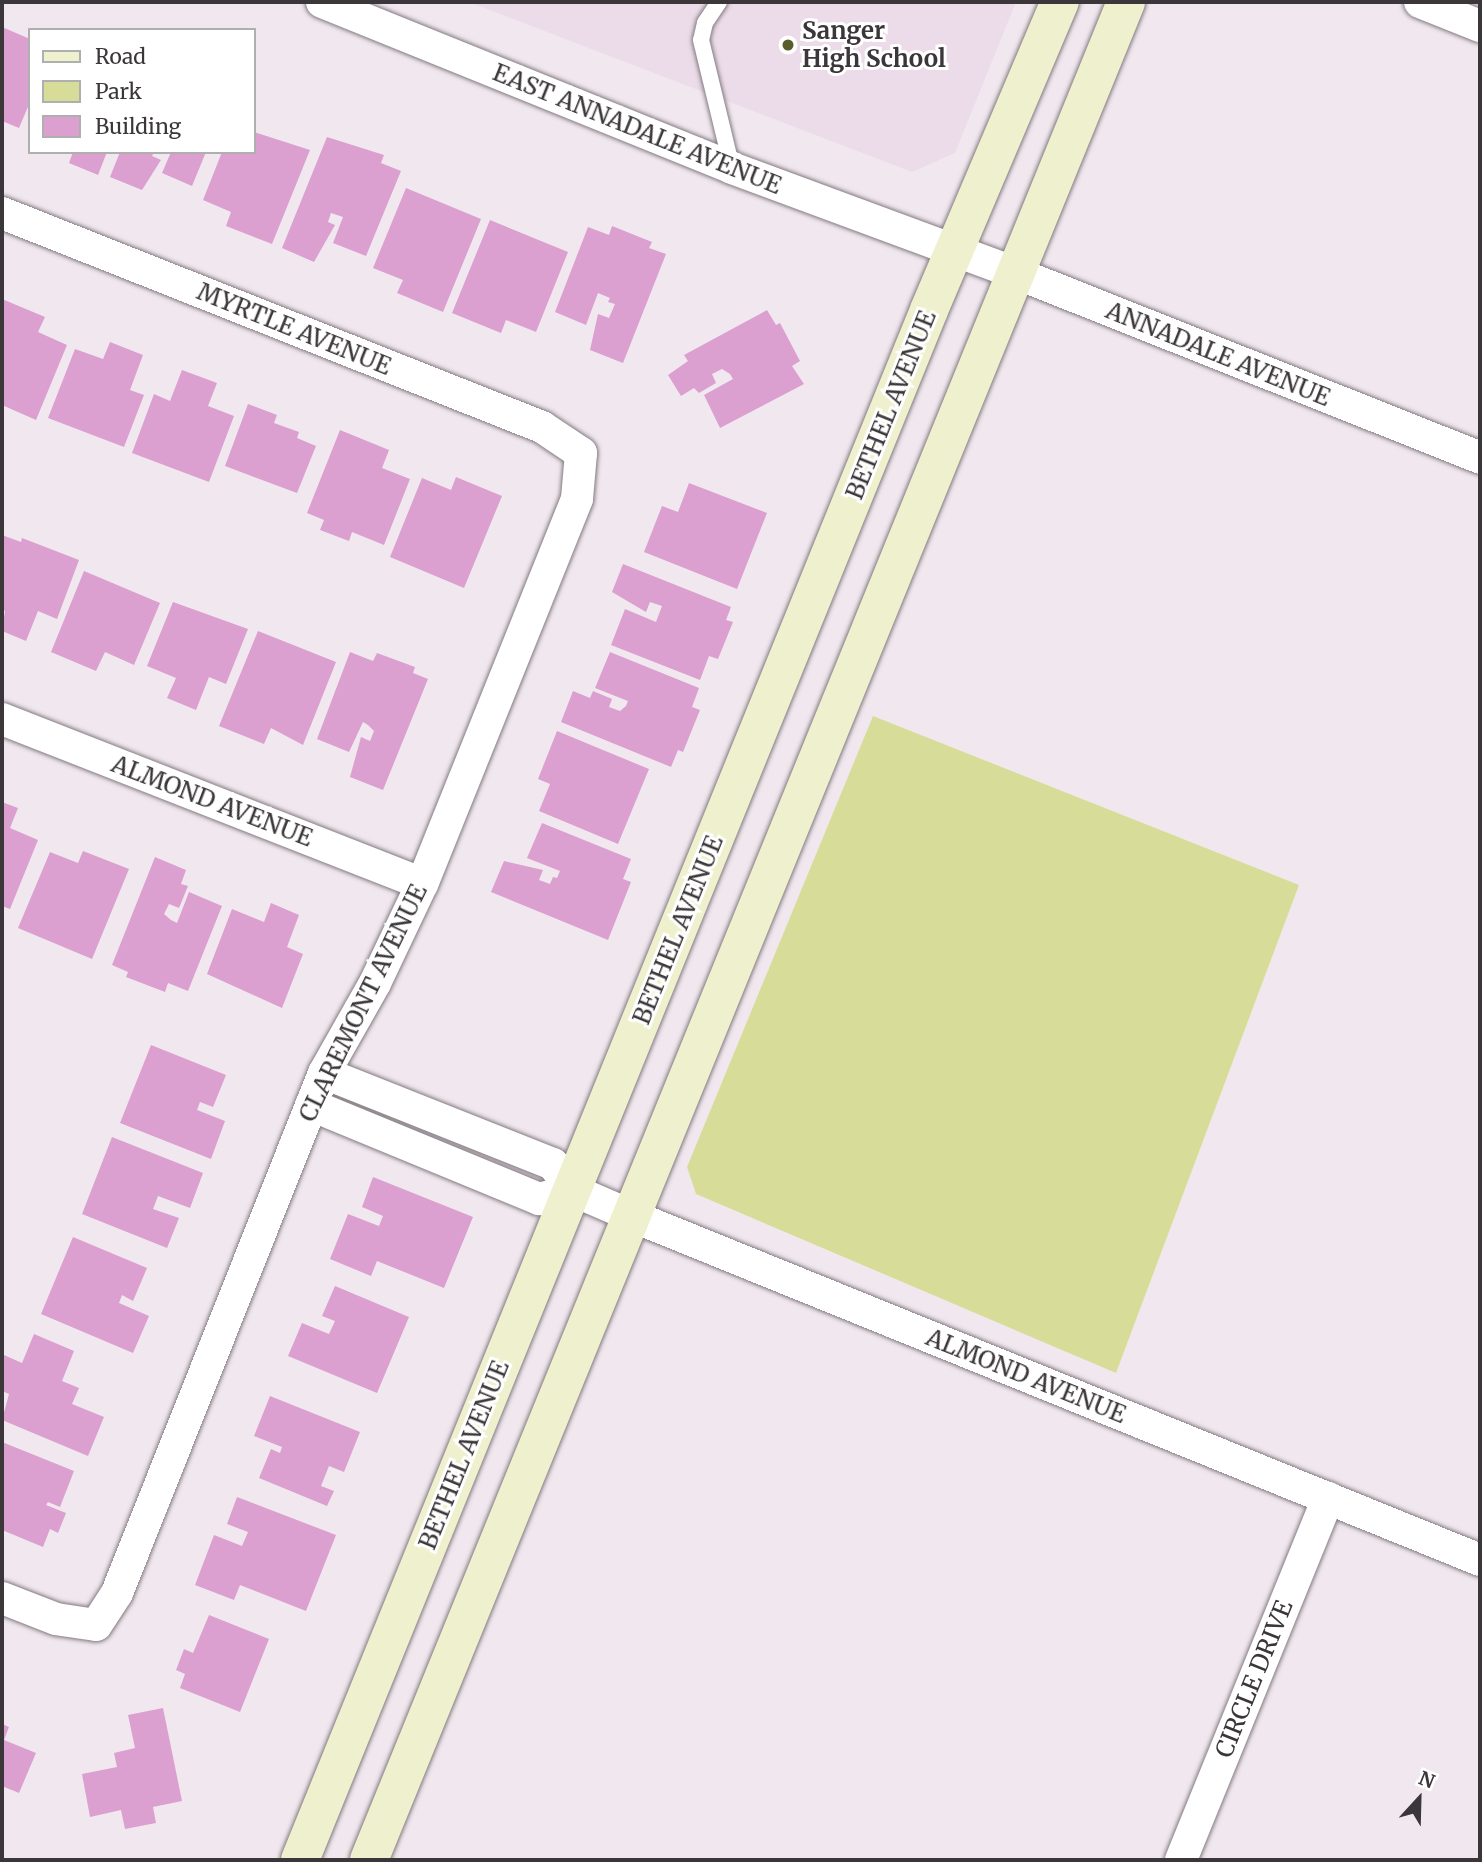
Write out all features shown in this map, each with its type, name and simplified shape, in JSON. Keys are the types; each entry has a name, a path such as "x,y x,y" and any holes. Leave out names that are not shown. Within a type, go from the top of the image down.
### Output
{"main road":[{"name":"BETHEL AVENUE","path":"300,1860 954,252 1060,2"},
{"path":"369,1860 1126,2"}],"street":[{"name":"EAST ANNADALE AVENUE","path":"322,2 732,168 954,252"},
{"path":"1420,2 1480,26"},
{"name":"MYRTLE AVENUE","path":"2,213 542,427 581,453"},
{"name":"ANNADALE AVENUE","path":"954,252 1016,273 1480,458"},
{"name":"CLAREMONT AVENUE","path":"2,1598 56,1619 96,1625 117,1593 324,1073 375,983 422,884 577,499 581,453"},
{"name":"ALMOND AVENUE","path":"2,719 422,884"},
{"name":"ALMOND AVENUE","path":"324,1073 552,1164 572,1190 632,1216 1480,1560"},
{"path":"311,1105 539,1199 572,1190"},
{"name":"CIRCLE DRIVE","path":"1181,1860 1328,1498"}],"lane":[{"path":"717,2 705,23 701,40 732,168"}],"shaded area":[{"name":"Sanger High School","path":"469,2 1016,2 955,153 912,172"}],"green space":[{"path":"873,716 1299,885 1116,1373 696,1194 687,1167"}],"building":[{"path":"2,27 28,38 28,107 19,128 2,121"},
{"path":"256,133 310,150 272,244 226,226 231,212 203,200 221,154 256,154"},
{"path":"327,137 384,155 381,163 401,171 366,256 333,243 343,217 331,213 328,222 335,225 314,262 282,248"},
{"path":"72,154 106,154 98,175 69,163"},
{"path":"119,154 153,154 152,156 161,160 142,190 110,177"},
{"path":"170,154 205,154 192,186 162,173"},
{"path":"406,188 481,219 443,312 397,293 403,280 373,268"},
{"path":"490,220 568,252 536,332 506,320 501,333 452,313"},
{"path":"612,226 652,242 649,248 666,254 623,363 590,350 598,314 609,318 615,304 608,302 610,298 598,293 586,325 555,312 588,227 609,235"},
{"path":"2,299 45,317 38,332 67,345 36,420 2,405"},
{"path":"767,310 776,325 780,323 800,361 792,366 804,384 720,428 704,395 733,379 730,374 722,369 712,374 716,383 699,393 694,388 681,396 668,375 688,361 684,355"},
{"path":"110,342 143,355 130,390 144,395 124,447 48,418 75,349 103,359"},
{"path":"182,370 217,383 208,406 234,416 209,482 132,453 154,394 170,401"},
{"path":"248,404 277,415 274,423 299,432 297,438 316,446 297,493 225,466"},
{"path":"340,430 389,450 382,468 410,479 384,545 352,532 349,541 320,530 324,520 307,513"},
{"path":"456,477 502,496 464,588 390,557 422,478 451,490"},
{"path":"689,483 767,513 737,589 644,552 662,506 678,512"},
{"path":"2,535 21,542 22,538 79,560 57,619 38,611 26,641 2,631 5,611 2,609"},
{"path":"623,564 731,607 726,620 733,622 718,659 709,656 700,680 611,645 625,609 656,622 662,606 650,602 646,612 612,592"},
{"path":"84,571 160,603 134,665 105,652 96,671 51,652"},
{"path":"173,602 248,629 226,684 209,677 196,710 167,698 176,678 147,666"},
{"path":"258,631 336,662 303,745 271,728 264,744 219,726"},
{"path":"350,652 373,661 377,653 415,667 413,673 428,679 383,790 350,777 361,737 370,741 374,731 368,725 363,722 349,752 317,739"},
{"path":"610,652 699,688 692,707 700,710 683,752 678,750 671,767 561,722 573,691 590,698 593,691 612,699 609,707 620,711 626,706 628,701 595,688"},
{"path":"557,731 649,769 618,844 539,811 550,784 538,779"},
{"path":"2,802 18,808 10,828 38,840 10,909 2,906"},
{"path":"542,823 631,859 623,879 631,882 608,940 491,892 504,861 543,870 539,880 550,884 553,877 557,878 560,871 527,858"},
{"path":"83,851 129,869 92,959 18,928 50,852 78,863"},
{"path":"155,857 186,870 181,884 188,886 179,908 169,904 164,914 171,920 177,923 189,892 222,906 188,991 168,983 165,992 126,977 128,972 112,965"},
{"path":"271,903 299,915 287,947 303,954 282,1008 207,974 232,909 264,922"},
{"path":"151,1045 226,1075 213,1107 200,1102 197,1110 225,1121 211,1159 120,1123"},
{"path":"112,1137 203,1173 190,1208 158,1196 153,1209 179,1218 167,1248 82,1214"},
{"path":"373,1177 473,1217 444,1288 377,1261 371,1276 330,1259 348,1214 379,1226 383,1216 362,1207"},
{"path":"73,1237 147,1268 133,1301 122,1295 119,1303 149,1316 133,1353 41,1314"},
{"path":"335,1286 409,1317 377,1393 288,1356 302,1323 329,1334 335,1321 322,1316"},
{"path":"34,1334 74,1351 62,1381 79,1388 72,1404 104,1417 88,1456 2,1420 9,1394 2,1391 2,1360 4,1355 22,1363"},
{"path":"270,1396 360,1432 344,1472 329,1466 321,1486 334,1491 327,1506 259,1478 271,1449 280,1453 282,1447 254,1436"},
{"path":"2,1442 74,1471 60,1507 48,1502 46,1505 66,1513 58,1533 50,1529 43,1547 2,1530"},
{"path":"237,1497 336,1535 306,1611 240,1585 234,1600 195,1585 214,1535 242,1546 248,1532 227,1524"},
{"path":"209,1615 269,1639 240,1712 180,1688 185,1674 176,1670 184,1649 193,1653"},
{"path":"163,1708 182,1801 153,1807 156,1823 125,1829 121,1810 90,1817 82,1774 117,1767 114,1753 135,1748 128,1715"},
{"path":"2,1724 9,1727 4,1740 36,1753 19,1793 2,1786"}],"place":[{"name":"Sanger High School","path":"788,45"}]}
